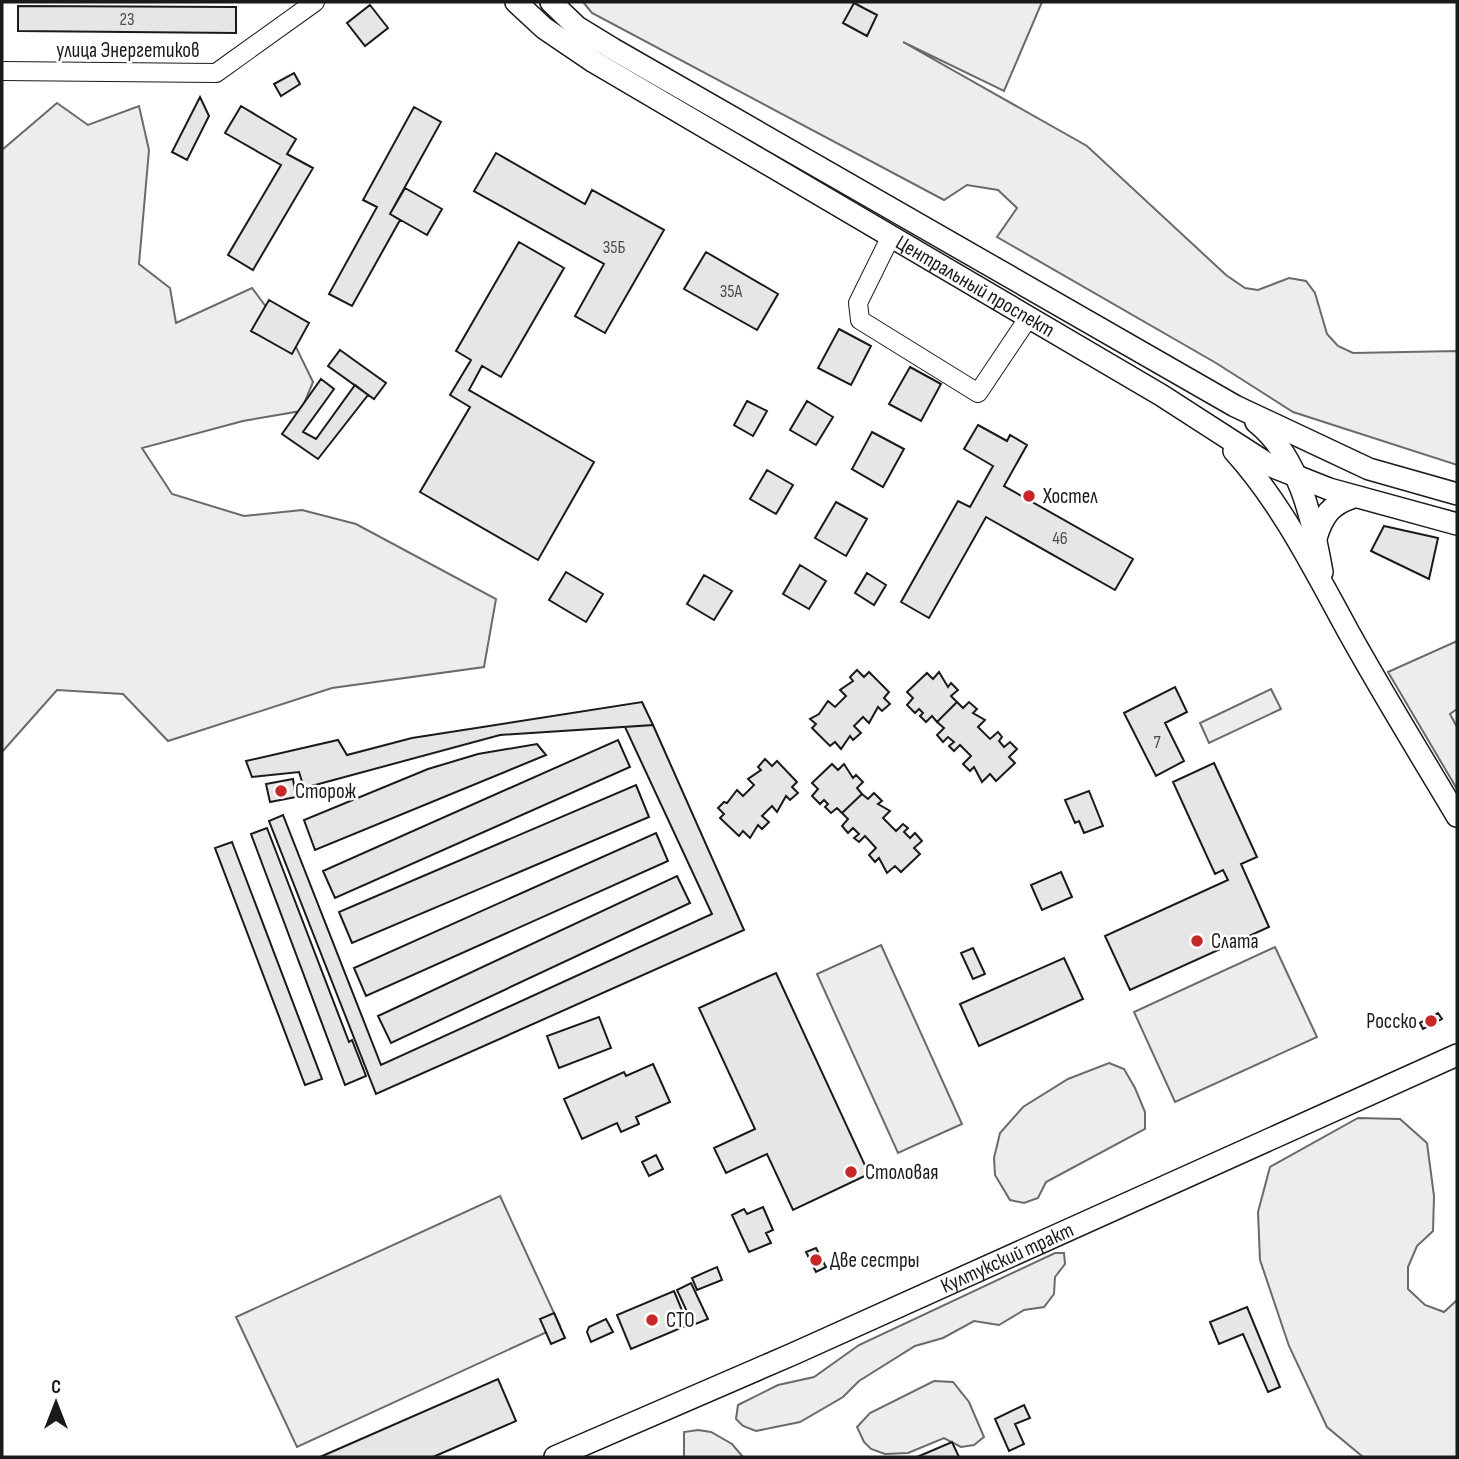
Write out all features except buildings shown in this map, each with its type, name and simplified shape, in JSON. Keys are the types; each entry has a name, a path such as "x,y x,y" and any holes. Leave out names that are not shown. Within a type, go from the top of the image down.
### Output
{"main road":[{"name":"Центральный проспект","path":"516,2 544,28 594,62 1029,317 1271,466 1354,497 1457,524"},
{"name":"Центральный проспект","path":"551,2 577,27 614,49 1235,406 1369,468 1457,494"},
{"path":"1235,406 1265,429 1284,452 1316,538 1323,583"},
{"path":"1216,432 1258,479 1323,583 1457,816"},
{"path":"1316,538 1326,512 1338,501 1354,497"},
{"name":"Култукский тракт","path":"555,1457 793,1354 1457,1055"}],"street":[{"name":"улица Энергетиков","path":"2,71 216,73 314,2"},
{"path":"891,236 858,303 860,320 978,393 1029,317"}],"shaded area":[{"path":"583,2 1042,2 1004,91 903,42 1087,146 1226,275 1245,288 1258,290 1289,278 1306,281 1315,293 1327,334 1338,346 1353,353 1457,351 1457,465 1293,412 1216,363 997,237 1017,208 998,190 967,185 944,200 592,13"},
{"path":"57,103 88,125 139,106 149,150 139,264 170,288 176,323 252,288 296,347 313,382 301,411 243,421 142,448 172,494 244,516 302,510 356,524 496,599 484,667 332,688 168,741 123,694 57,690 2,752 2,150"},
{"path":"1457,641 1457,709 1450,714 1457,727 1457,789 1388,672"},
{"path":"1271,689 1281,709 1209,743 1200,723"},
{"path":"881,945 962,1124 898,1153 817,974"},
{"path":"1275,947 1317,1037 1175,1102 1134,1012"},
{"path":"1109,1063 1124,1069 1135,1088 1145,1112 1145,1129 1046,1182 1038,1198 1024,1203 1010,1200 995,1175 994,1158 1000,1133 1023,1107 1068,1079"},
{"path":"1358,1118 1400,1119 1427,1143 1434,1196 1433,1231 1417,1246 1408,1267 1408,1289 1425,1305 1444,1312 1457,1300 1457,1457 1363,1457 1327,1427 1289,1346 1260,1260 1258,1212 1270,1167"},
{"path":"500,1196 560,1326 297,1447 236,1317"},
{"path":"1055,1253 1064,1253 1065,1264 1055,1277 1054,1294 1044,1307 1024,1310 999,1325 974,1321 943,1338 915,1346 859,1381 843,1397 800,1422 756,1431 743,1426 736,1419 738,1405 778,1385 814,1377 859,1345"},
{"path":"934,1381 953,1382 969,1402 984,1437 974,1445 961,1447 944,1438 908,1453 885,1454 871,1449 864,1442 857,1427 870,1413"},
{"path":"684,1432 711,1432 732,1444 743,1457 684,1457"}],"place":[{"name":"Хостел","path":"1029,496"},
{"name":"Сторож","path":"281,791"},
{"name":"Слата","path":"1197,941"},
{"name":"Росско","path":"1431,1021"},
{"name":"Столовая","path":"851,1172"},
{"name":"Две сестры","path":"816,1260"},
{"name":"СТО","path":"652,1320"}]}
